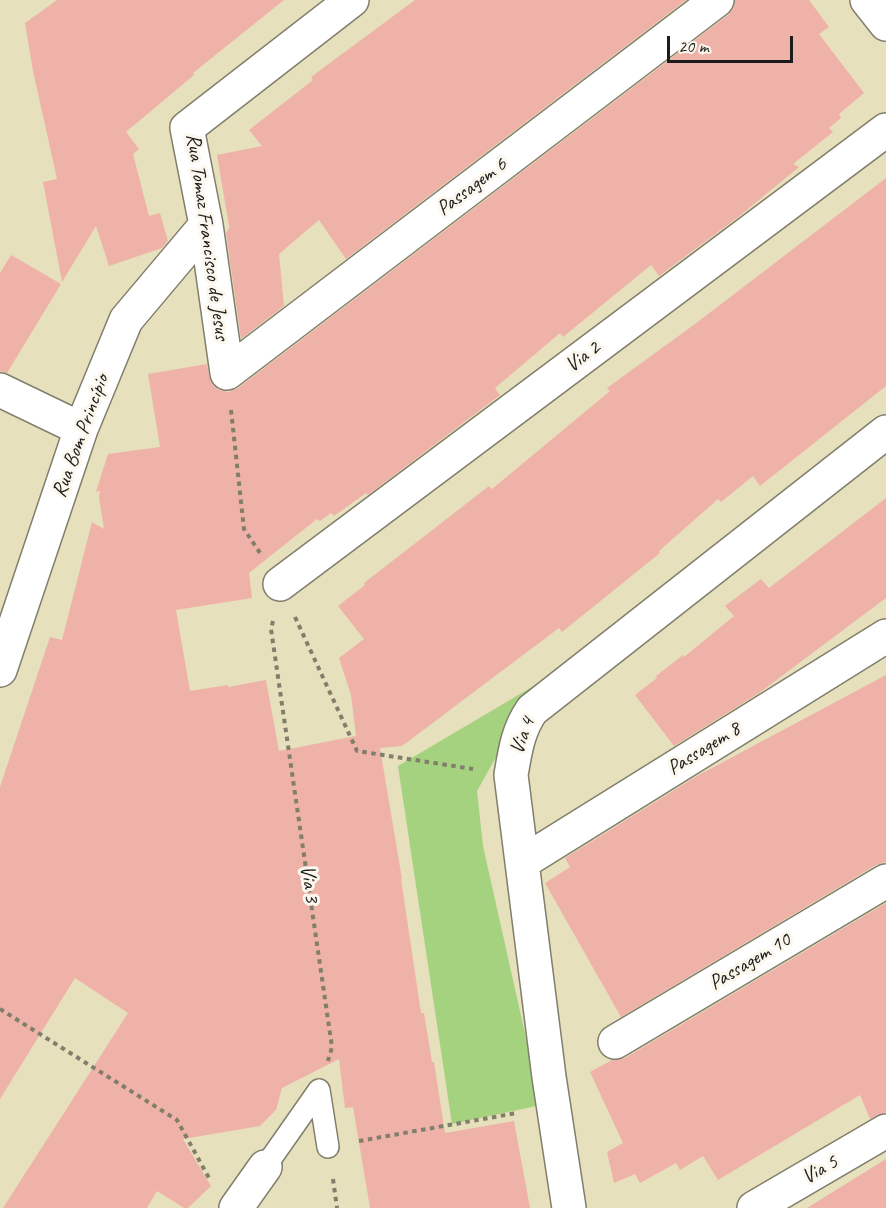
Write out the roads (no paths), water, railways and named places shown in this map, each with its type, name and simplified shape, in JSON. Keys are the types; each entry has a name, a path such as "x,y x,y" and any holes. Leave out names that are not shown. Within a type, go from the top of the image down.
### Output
{"street":[{"name":"Rua Tomaz Francisco de Jesus","path":"227,373 206,225 186,128 352,0"},
{"name":"Passagem 6","path":"227,373 717,0"},
{"path":"867,0 886,24"},
{"name":"Via 2","path":"280,584 886,130"},
{"name":"Rua Bom Princípio","path":"0,670 81,429 126,320 206,225"},
{"path":"0,390 81,429"},
{"name":"Via 4","path":"569,1208 511,775 517,739 523,722 532,710 886,432"},
{"name":"Passagem 8","path":"523,862 886,636"},
{"name":"Passagem 10","path":"615,1042 886,881"},
{"name":"Via 5","path":"754,1208 886,1131"},
{"path":"236,1208 265,1167"}],"lane":[{"path":"265,1167 319,1090 328,1147"}]}
